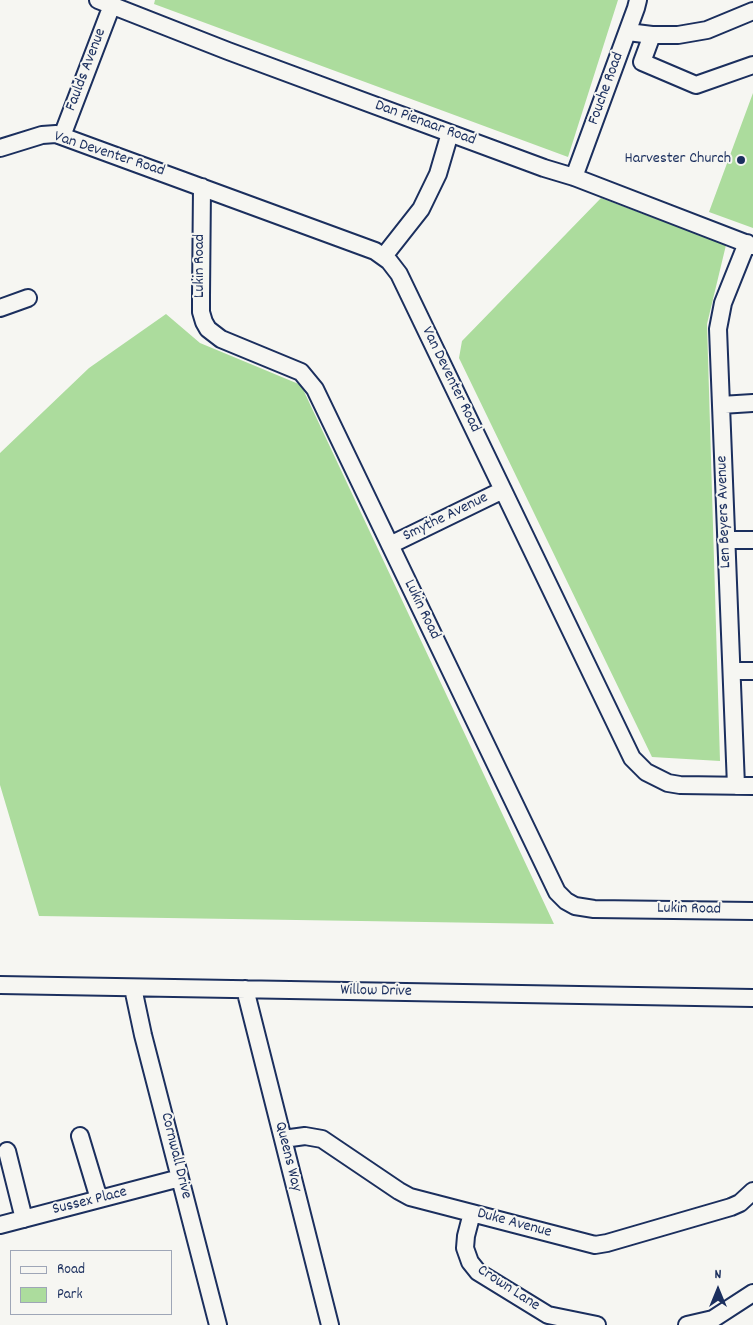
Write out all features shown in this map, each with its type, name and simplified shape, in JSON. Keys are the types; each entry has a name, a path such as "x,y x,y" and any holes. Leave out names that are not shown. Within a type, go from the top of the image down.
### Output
{"street":[{"name":"Fouche Road","path":"574,178 638,0"},
{"name":"Dan Pienaar Road","path":"105,3 220,48 750,245"},
{"name":"Faulds Avenue","path":"62,136 105,3"},
{"path":"628,32 652,35 678,35 707,30 753,11"},
{"path":"642,62 652,35"},
{"path":"620,53 696,85 753,65"},
{"path":"384,256 421,209 438,174 450,133"},
{"name":"Van Deventer Road","path":"0,148 42,135 56,134 384,256 393,264 398,274 626,747 646,772 668,783 680,785 753,786"},
{"name":"Lukin Road","path":"202,187 201,312 204,322 208,329 221,339 295,369 315,389 552,883 561,897 575,906 594,909 753,912"},
{"name":"Len Beyers Avenue","path":"736,786 719,318 723,303 750,245"},
{"path":"0,308 28,298"},
{"path":"721,406 753,403"},
{"name":"Smythe Avenue","path":"390,545 503,490"},
{"path":"726,540 753,540"},
{"path":"732,671 753,671"},
{"name":"Willow Drive","path":"0,985 753,998"},
{"name":"Cornwall Drive","path":"133,988 143,1035 218,1325"},
{"name":"Queens Way","path":"245,989 330,1325"},
{"path":"80,1136 99,1199"},
{"name":"Duke Avenue","path":"283,1139 305,1136 319,1138 405,1195 587,1243 597,1244 731,1207 740,1203 753,1191"},
{"path":"7,1151 24,1218"},
{"name":"Sussex Place","path":"0,1224 180,1178"},
{"name":"Crown Lane","path":"472,1213 465,1248 470,1262 478,1272 548,1315 597,1325"},
{"path":"687,1325 713,1318 753,1293"}],"green space":[{"path":"155,0 618,0 568,157 154,4"},
{"name":"Harvester Church","path":"753,93 753,228 709,212"},
{"path":"601,198 726,245 707,324 720,761 652,757 459,358 462,341"},
{"path":"166,314 200,343 301,385 554,924 39,916 0,785 0,453 89,368"}],"place":[{"name":"Harvester Church","path":"741,160"}]}
